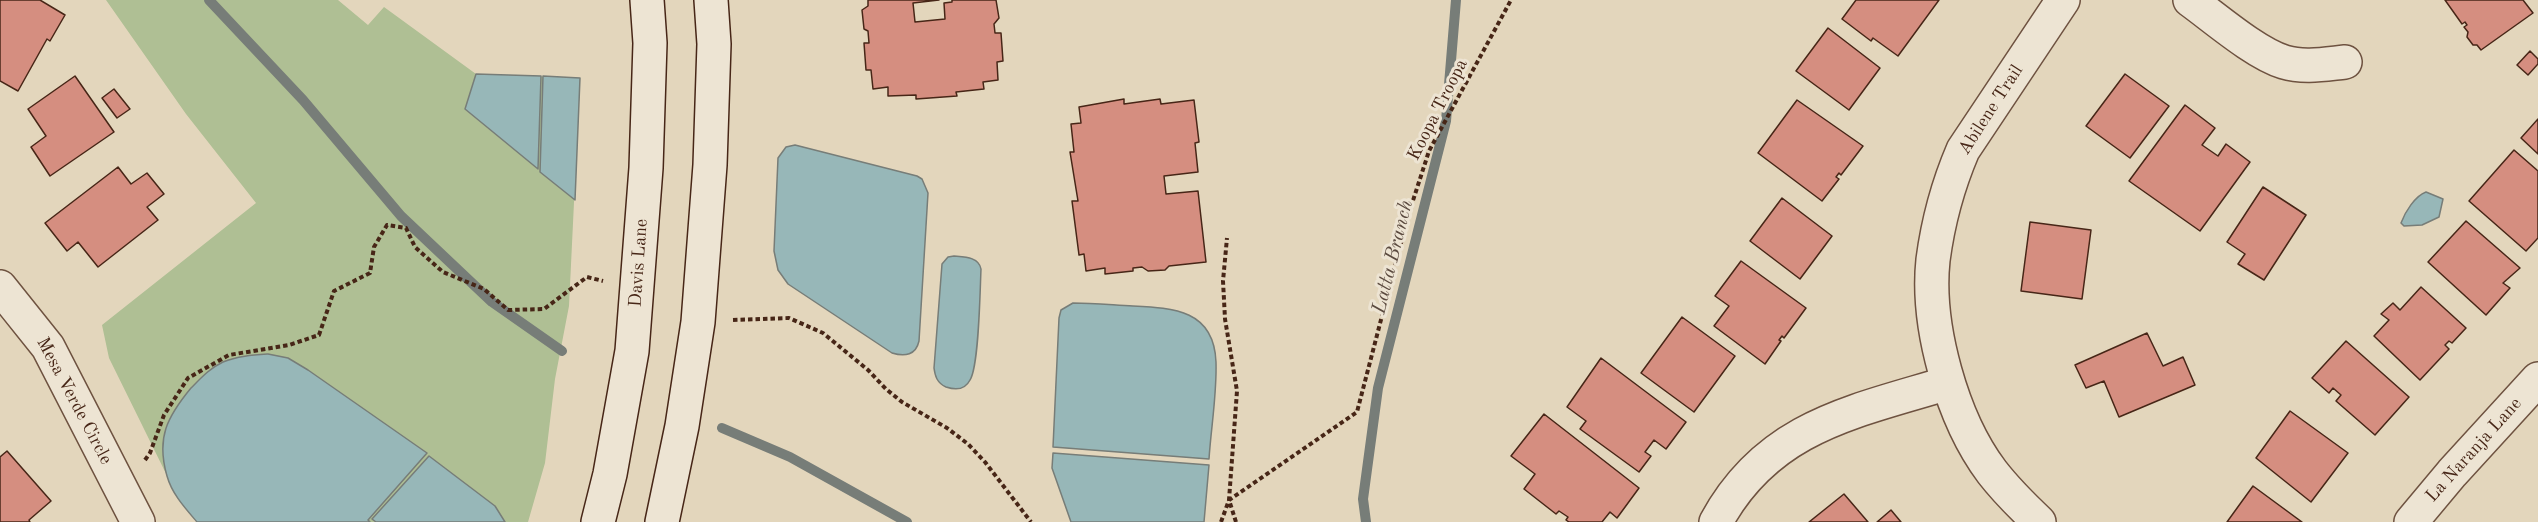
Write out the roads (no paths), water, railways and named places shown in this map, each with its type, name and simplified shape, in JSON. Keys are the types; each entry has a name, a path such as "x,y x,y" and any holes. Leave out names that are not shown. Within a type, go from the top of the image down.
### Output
{"street":[{"name":"Davis Lane","path":"598,522 610,474 632,351 646,168 650,43 647,0"},
{"path":"662,522 682,426 698,322 710,165 714,44 711,0"},
{"name":"Abilene Trail","path":"2039,522 1991,470 1969,435 1948,383 1939,343 1934,302 1933,261 1951,177 1963,150 2063,0"},
{"path":"2190,0 2263,51 2284,62 2304,65 2345,62"},
{"name":"Mesa Verde Circle","path":"0,287 48,347 138,522"},
{"name":"La Naranja Lane","path":"2411,522 2452,473 2538,379"},
{"path":"1716,522 1747,478 1777,449 1836,417 1948,383"}],"water":[{"path":"476,74 541,76 538,169 465,109"},
{"path":"543,76 580,78 575,200 540,172"},
{"path":"795,145 922,179 928,193 919,341 913,352 905,355 892,353 788,284 778,270 774,251 778,158 786,147"},
{"path":"2426,192 2443,199 2439,217 2422,225 2404,226 2401,223 2408,209 2418,197"},
{"path":"948,257 974,260 981,269 973,372 968,383 956,389 940,383 934,368 942,264"},
{"path":"1073,303 1163,308 1189,315 1200,322 1214,345 1216,362 1209,459 1053,447 1059,318 1061,310"},
{"path":"268,354 288,358 308,370 427,453 368,520 370,522 197,522 176,495 167,476 163,439 176,409 191,388 218,364 239,357"},
{"path":"1053,453 1209,465 1204,522 1071,522 1052,468"},
{"path":"429,456 495,506 505,522 376,522 372,519"}],"waterway":[{"path":"209,0 303,100 401,216 492,302 562,351"},
{"name":"Latta Branch","path":"1366,522 1363,499 1378,388 1446,121 1456,0"},
{"path":"722,428 790,457 907,522"}]}
